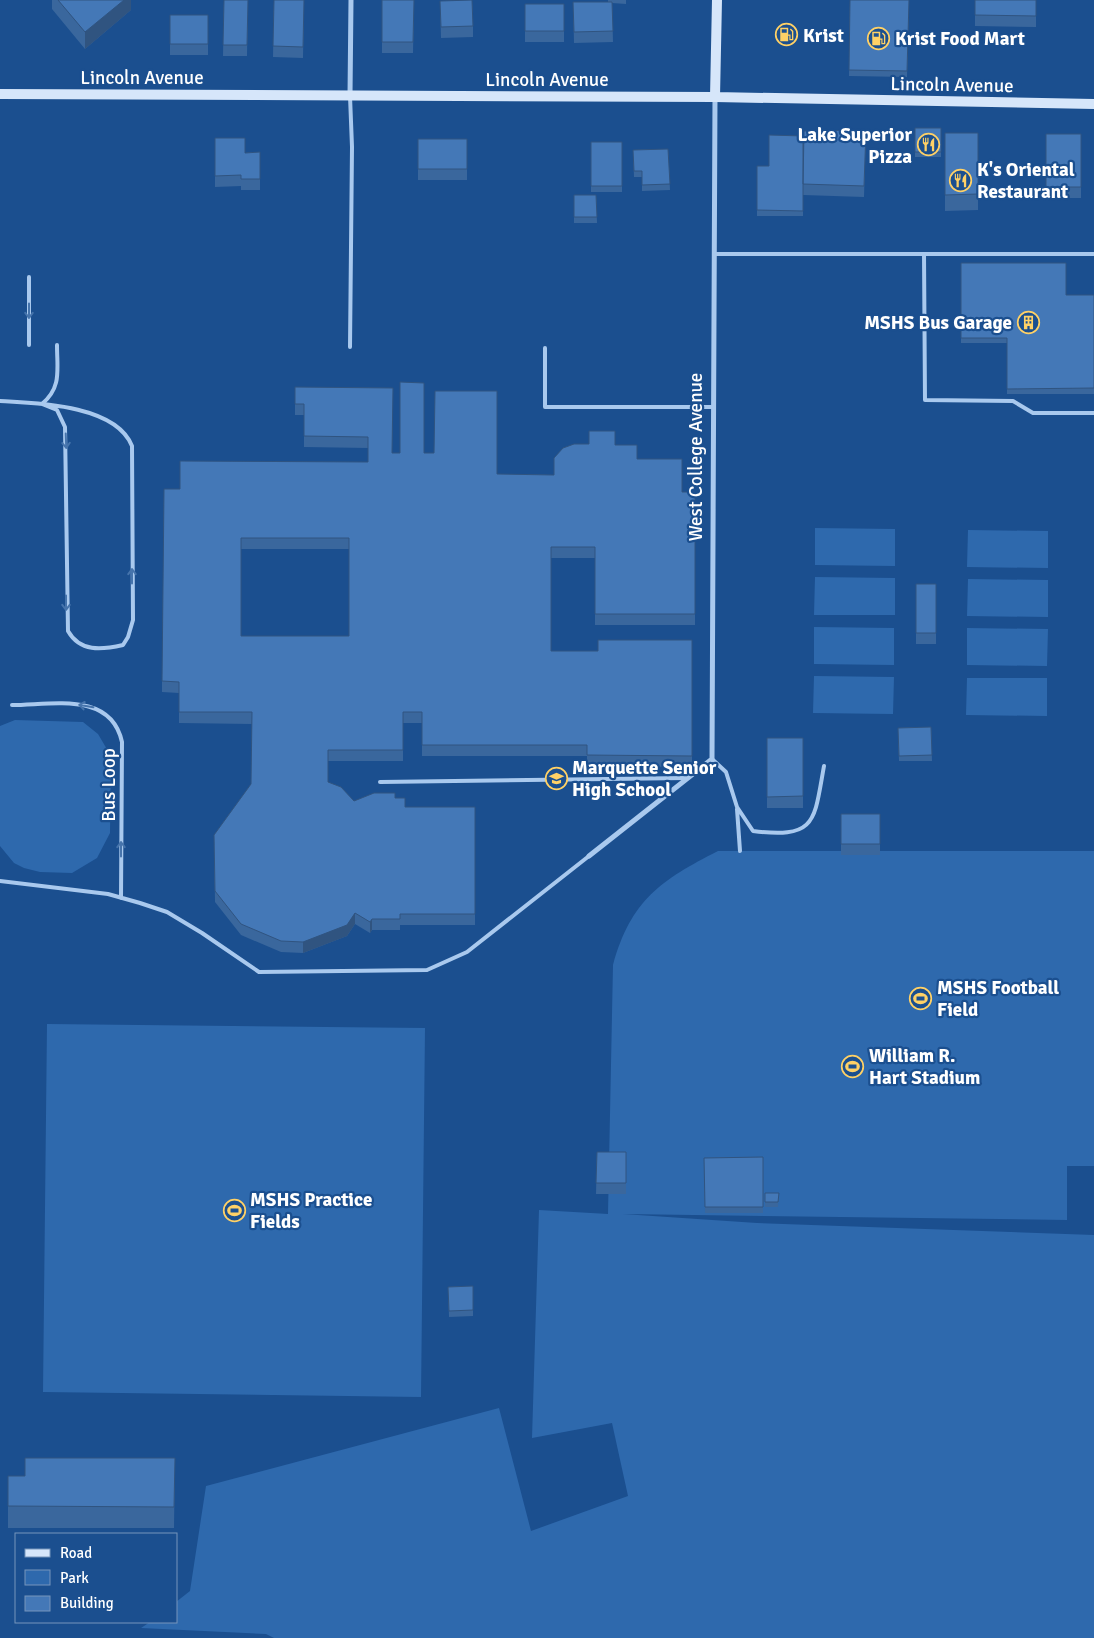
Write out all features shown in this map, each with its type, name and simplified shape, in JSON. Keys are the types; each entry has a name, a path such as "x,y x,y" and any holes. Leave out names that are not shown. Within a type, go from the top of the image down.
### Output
{"street":[{"path":"350,95 351,0"},
{"name":"West College Avenue","path":"712,759 712,407 717,0"},
{"name":"Lincoln Avenue","path":"0,94 715,97 1094,104"},
{"path":"589,856 712,759"}],"lane":[{"path":"350,95 352,147 350,346"},
{"path":"714,254 1094,254"},
{"path":"924,254 925,400 1013,401 1033,413 1094,413"},
{"path":"29,277 29,345"},
{"path":"42,404 55,391 57,383 57,345"},
{"path":"546,348 545,407 712,407"},
{"path":"0,401 42,404 95,414 128,435 132,446 133,620 128,637 123,645 97,650 84,647 73,640 68,631 65,427 57,410 42,404"},
{"name":"Bus Loop","path":"12,705 85,705 106,713 119,730 122,742 121,898"},
{"path":"712,759 726,772 737,807 740,850"},
{"path":"737,807 753,831 775,834 798,832 816,815 824,766"},
{"path":"380,782 687,778"},
{"path":"0,881 121,898 167,912 258,972 427,970 467,952 589,856"}],"green space":[{"path":"815,528 895,529 895,566 815,565"},
{"path":"968,530 1048,531 1048,568 967,567"},
{"path":"815,577 895,578 895,615 814,615"},
{"path":"968,579 1048,580 1048,617 967,616"},
{"path":"814,627 894,628 894,665 814,664"},
{"path":"967,628 1048,629 1047,666 967,665"},
{"path":"814,676 894,677 893,714 813,713"},
{"path":"967,678 1047,678 1047,716 966,715"},
{"path":"15,720 83,722 98,734 111,756 110,833 97,858 72,873 40,872 24,868 14,863 0,846 0,726"},
{"path":"718,851 1094,851 1094,1166 1067,1166 1067,1220 623,1214 757,1223 1094,1235 1094,1638 274,1638 266,1634 141,1628 148,1623 178,1623 178,1600 190,1591 206,1486 499,1408 531,1531 628,1496 612,1423 532,1438 539,1210 608,1214 613,965 620,943 639,908 664,883"},
{"name":"MSHS Practice Fields","path":"47,1024 425,1028 421,1397 43,1392"}],"building":[{"path":"58,0 124,0 85,32"},
{"path":"224,0 248,0 247,45 223,45"},
{"path":"274,0 304,0 303,47 273,46"},
{"path":"382,0 414,0 413,42 382,42"},
{"path":"472,0 473,26 441,27 440,1"},
{"name":"Krist Food Mart","path":"850,0 909,0 907,71 849,70"},
{"path":"975,0 1036,0 1036,16 975,15"},
{"path":"573,2 612,2 613,31 574,32"},
{"path":"525,4 564,4 564,31 525,31"},
{"path":"170,15 208,15 208,44 170,44"},
{"name":"Lake Superior Pizza","path":"915,128 941,128 941,152 915,152"},
{"path":"866,130 864,186 803,184 804,131"},
{"name":"K's Oriental Restaurant","path":"945,133 978,133 978,194 945,195"},
{"path":"1046,134 1081,134 1081,187 1046,187"},
{"path":"769,135 803,136 803,211 757,210 757,166 769,166"},
{"path":"215,138 245,138 245,153 260,152 260,179 241,179 241,175 215,176"},
{"path":"418,139 467,139 467,169 418,169"},
{"path":"591,142 622,142 622,186 591,186"},
{"path":"668,149 670,184 642,185 642,171 634,171 633,150"},
{"path":"574,195 596,195 597,217 574,217"},
{"name":"MSHS Bus Garage","path":"961,263 1066,263 1066,295 1094,295 1094,388 1007,389 1007,338 961,338"},
{"name":"Marquette Senior High School","path":"400,382 424,383 424,453 434,453 435,391 497,391 497,474 554,475 554,458 563,448 574,444 589,444 589,431 615,431 615,445 637,445 637,459 682,459 682,492 695,492 695,614 595,614 595,547 551,547 551,651 598,651 598,640 692,640 692,756 587,755 587,745 422,745 422,712 403,712 403,750 328,750 328,782 341,787 354,801 374,793 395,793 395,798 405,798 405,807 475,807 475,914 400,914 400,919 372,919 370,922 355,913 347,925 303,942 281,941 241,924 215,891 214,835 251,784 252,712 179,712 179,682 162,681 164,489 180,489 180,461 368,462 368,437 304,436 304,404 295,404 295,387 393,388 392,453 400,453","holes":["241,538 349,538 349,636 241,636"]},
{"path":"916,584 936,584 936,633 916,633"},
{"path":"931,727 932,755 899,756 898,728"},
{"path":"767,738 803,738 803,796 767,797"},
{"path":"841,814 880,814 880,844 841,844"},
{"path":"597,1152 626,1152 626,1183 596,1183"},
{"path":"763,1157 763,1207 705,1207 704,1158"},
{"path":"765,1193 779,1193 778,1202 765,1202"},
{"path":"473,1286 473,1310 449,1311 448,1287"},
{"path":"25,1458 175,1458 174,1507 8,1506 8,1476 25,1476"}],"place":[{"name":"Krist","path":"787,35"},
{"name":"Krist Food Mart","path":"879,38"},
{"name":"Lake Superior Pizza","path":"928,145"},
{"name":"K's Oriental Restaurant","path":"961,180"},
{"name":"MSHS Bus Garage","path":"1028,322"},
{"name":"Marquette Senior High School","path":"556,778"},
{"name":"MSHS Football Field","path":"921,998"},
{"name":"William R. Hart Stadium","path":"853,1066"},
{"name":"MSHS Practice Fields","path":"234,1210"}]}
